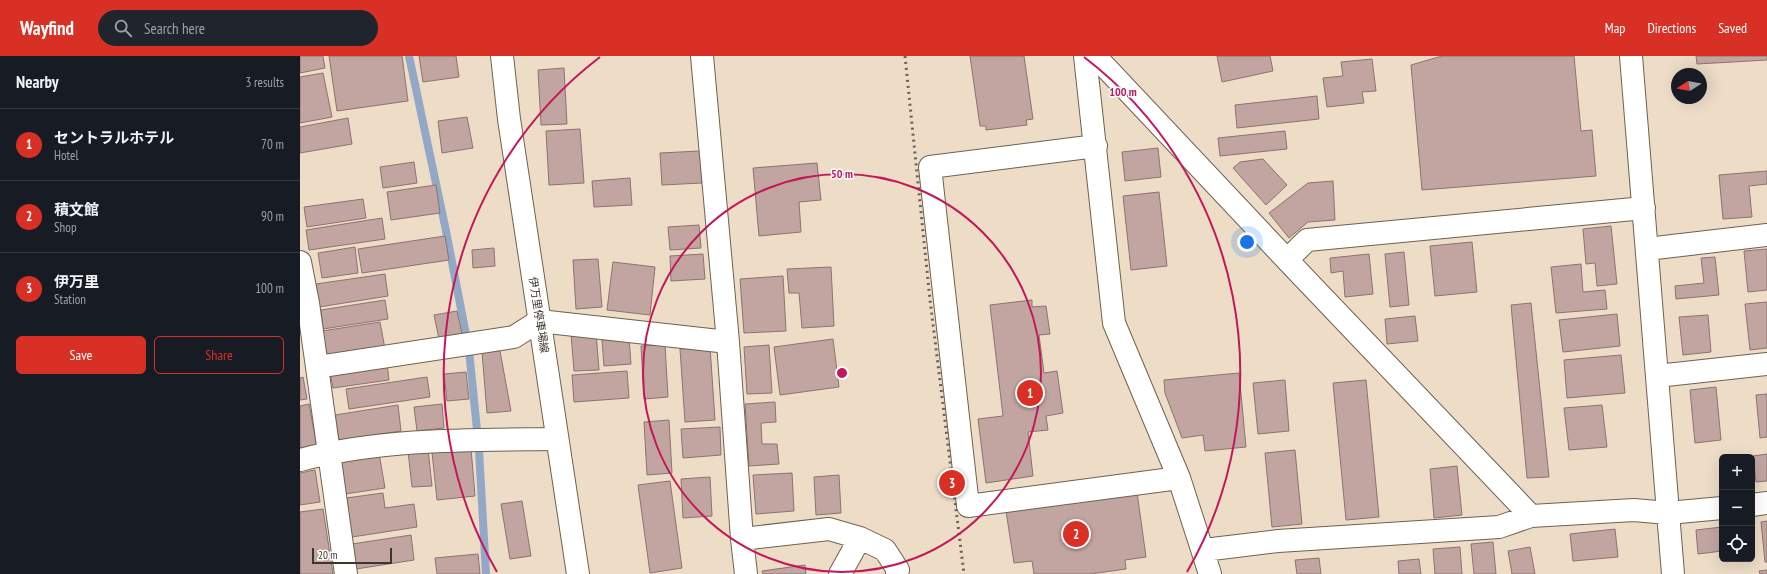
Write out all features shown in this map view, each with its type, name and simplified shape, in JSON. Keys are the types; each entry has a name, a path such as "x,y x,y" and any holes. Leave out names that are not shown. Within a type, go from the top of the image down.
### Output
{"street":[{"name":"伊万里停車場線","path":"502,56 509,119 578,574"},
{"path":"702,56 728,342 742,539 746,574"},
{"path":"1085,56 1096,146 1114,323 1179,478 1204,550 1210,574"},
{"path":"1095,56 1531,516"},
{"path":"1631,56 1673,574"},
{"path":"1096,146 930,167 968,506 1179,478"},
{"path":"1287,260 1307,240 1644,208"},
{"path":"1647,248 1767,235"},
{"path":"300,262 317,367 346,574"},
{"path":"317,367 514,337 540,321 728,342"},
{"path":"1657,376 1767,364"},
{"path":"300,460 329,452 435,440 557,439"},
{"path":"1755,505 1767,503"},
{"path":"1204,550 1278,541 1499,527 1531,516 1634,510 1668,513 1719,508"},
{"path":"742,539 829,529 860,538 885,550 898,570 898,574"},
{"path":"840,574 860,538"}],"building":[{"path":"300,56 323,56 325,68 300,73"},
{"path":"329,56 402,56 408,101 337,111"},
{"path":"419,56 456,56 459,77 423,82"},
{"path":"970,56 1024,56 1033,119 1026,120 1027,125 986,130 986,126 980,126"},
{"path":"1217,56 1270,56 1273,71 1222,82"},
{"path":"1442,56 1574,56 1581,131 1592,130 1596,176 1422,190 1411,65"},
{"path":"1696,56 1767,56 1767,60 1697,64"},
{"path":"1372,59 1376,91 1362,92 1364,103 1327,107 1323,78 1343,76 1341,62"},
{"path":"564,68 567,124 541,125 538,70"},
{"path":"323,73 332,117 300,123 300,77"},
{"path":"1317,96 1319,119 1237,128 1235,105"},
{"path":"467,117 473,148 442,153 438,121"},
{"path":"348,118 352,144 300,153 300,127"},
{"path":"580,129 584,183 549,185 546,131"},
{"path":"1285,131 1287,149 1220,156 1218,138"},
{"path":"1158,148 1161,177 1125,181 1122,152"},
{"path":"700,151 702,183 662,185 660,153"},
{"path":"1263,159 1287,185 1266,205 1233,168 1240,162"},
{"path":"414,162 417,183 383,188 380,167"},
{"path":"817,163 821,200 799,202 801,232 759,236 753,168"},
{"path":"1767,171 1767,184 1749,186 1752,217 1723,219 1719,175"},
{"path":"630,178 632,205 594,207 592,181"},
{"path":"1333,181 1335,220 1308,222 1289,238 1269,213 1308,183"},
{"path":"436,185 440,213 391,220 387,192"},
{"path":"1159,192 1167,266 1131,270 1123,196"},
{"path":"363,199 366,218 307,227 304,207"},
{"path":"382,218 385,239 309,250 306,230"},
{"path":"699,225 701,248 670,250 668,227"},
{"path":"1611,226 1617,284 1597,286 1595,263 1586,264 1583,229"},
{"path":"445,236 449,260 362,273 358,249"},
{"path":"1472,242 1477,292 1435,296 1430,246"},
{"path":"355,247 358,273 322,278 318,253"},
{"path":"494,248 495,266 473,268 472,250"},
{"path":"1767,249 1767,290 1748,292 1744,251"},
{"path":"1404,252 1409,305 1390,307 1385,254"},
{"path":"703,254 705,279 671,281 670,256"},
{"path":"1369,254 1373,294 1345,297 1343,271 1331,273 1330,258"},
{"path":"1715,257 1719,295 1676,299 1675,286 1704,283 1701,258"},
{"path":"598,259 602,307 576,309 573,260"},
{"path":"613,262 655,267 650,315 607,310"},
{"path":"1581,264 1583,292 1605,290 1607,309 1556,313 1551,267"},
{"path":"831,267 834,326 802,328 799,293 789,293 787,269"},
{"path":"385,274 388,296 319,307 316,284"},
{"path":"783,276 786,331 744,333 740,279"},
{"path":"385,300 388,319 323,329 321,310"},
{"path":"1032,300 1032,307 1046,306 1050,334 1039,335 1044,373 1057,371 1063,413 1046,416 1048,430 1028,432 1033,476 986,483 978,419 1003,416 990,305"},
{"path":"1767,302 1767,348 1750,350 1745,304"},
{"path":"1531,303 1549,477 1527,478 1511,305"},
{"path":"457,311 462,334 439,339 434,315"},
{"path":"1617,314 1620,346 1563,352 1559,320"},
{"path":"1708,315 1711,352 1683,355 1679,317"},
{"path":"1415,316 1418,341 1387,344 1385,319"},
{"path":"380,322 385,349 326,358 322,331"},
{"path":"596,332 599,370 574,371 571,334"},
{"path":"629,338 631,364 604,366 602,340"},
{"path":"833,339 839,387 780,395 774,347"},
{"path":"665,345 668,397 644,399 641,346"},
{"path":"769,345 772,393 747,394 744,347"},
{"path":"710,347 715,420 685,422 680,349"},
{"path":"500,351 511,411 487,413 482,352"},
{"path":"1621,355 1625,393 1567,398 1564,360"},
{"path":"387,363 389,380 333,388 330,372"},
{"path":"627,371 629,398 574,402 572,375"},
{"path":"466,372 469,399 447,401 444,374"},
{"path":"1239,373 1246,447 1205,451 1203,435 1182,438 1165,393 1164,380"},
{"path":"303,377 307,399 300,400 300,378"},
{"path":"427,377 430,397 349,409 346,389"},
{"path":"1285,380 1289,431 1258,434 1253,383"},
{"path":"1366,380 1379,517 1346,520 1333,383"},
{"path":"1716,387 1721,440 1695,443 1690,390"},
{"path":"1767,394 1767,437 1760,438 1756,395"},
{"path":"775,402 776,422 761,423 762,444 777,444 779,464 749,466 745,404"},
{"path":"309,404 317,447 300,450 300,406"},
{"path":"442,404 444,428 417,431 414,407"},
{"path":"398,405 401,431 339,440 335,415"},
{"path":"1602,405 1607,447 1569,450 1564,408"},
{"path":"669,420 672,473 647,475 644,422"},
{"path":"720,427 721,455 683,458 681,429"},
{"path":"428,449 432,486 412,487 408,451"},
{"path":"471,449 475,496 437,500 432,452"},
{"path":"1295,450 1302,524 1272,527 1265,453"},
{"path":"379,453 385,488 345,494 340,458"},
{"path":"1767,454 1767,481 1756,482 1755,456"},
{"path":"1457,466 1462,515 1434,518 1430,469"},
{"path":"315,470 320,502 300,505 300,473"},
{"path":"792,473 794,511 756,514 753,475"},
{"path":"839,475 841,513 816,515 814,477"},
{"path":"710,477 712,516 683,518 681,479"},
{"path":"670,481 682,568 650,573 638,485"},
{"path":"1137,492 1146,557 1125,560 1126,569 1090,574 1034,574 1032,561 1014,563 1006,511"},
{"path":"383,493 385,508 414,504 417,527 352,537 346,498"},
{"path":"522,501 531,556 510,559 501,504"},
{"path":"323,509 333,574 300,574 300,512"},
{"path":"1767,521 1767,562 1765,562 1761,522"},
{"path":"1719,527 1719,551 1698,554 1696,530"},
{"path":"1615,529 1618,557 1573,561 1570,534"},
{"path":"411,535 414,560 356,569 352,544"},
{"path":"1493,542 1496,574 1474,574 1471,544"},
{"path":"1460,547 1462,574 1435,574 1433,549"},
{"path":"1530,547 1535,574 1512,574 1508,551"},
{"path":"478,554 480,574 437,574 435,558"},
{"path":"1319,558 1321,574 1297,574 1295,560"},
{"path":"1419,559 1421,574 1399,574 1398,561"},
{"path":"805,565 806,574 763,574 762,571"},
{"path":"1767,570 1767,574 1760,574 1759,571"}],"waterway":[{"path":"409,56 445,226 469,350 479,450 486,574"}],"railway":[{"path":"905,56 930,300 964,574"}],"place":[{"name":"セントラルホテル","path":"1030,393"},
{"name":"伊万里","path":"952,483"},
{"name":"積文館","path":"1076,534"}]}
